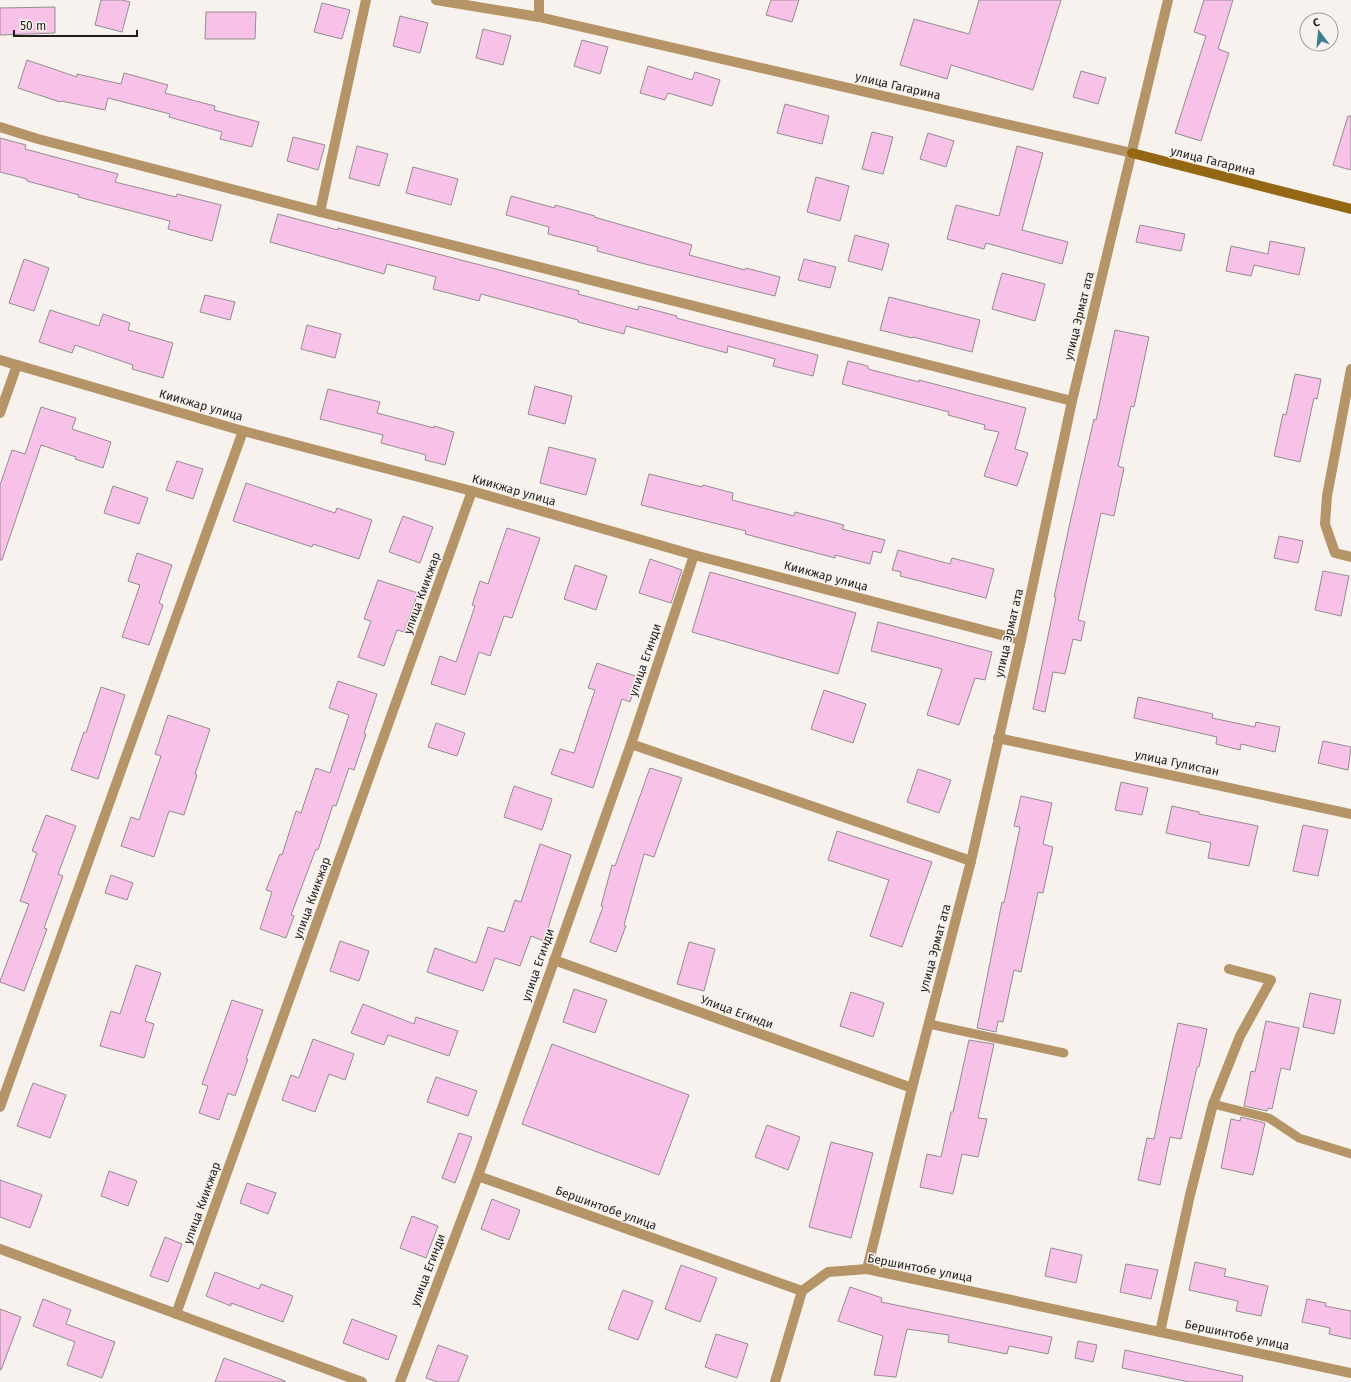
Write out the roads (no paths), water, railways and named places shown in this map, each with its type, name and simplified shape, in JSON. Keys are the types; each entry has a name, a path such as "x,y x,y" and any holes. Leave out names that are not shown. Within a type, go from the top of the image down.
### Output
{"street":[{"path":"320,212 366,0"},
{"name":"улица Гагарина","path":"436,0 539,16 1132,153 1351,209"},
{"path":"539,0 539,16"},
{"name":"улица Эрмат ата","path":"867,1269 971,861 1021,640 1072,401 1168,0"},
{"path":"0,127 38,139 320,212 1072,401"},
{"name":"Киикжар улица","path":"0,360 243,431 472,492 694,555 1021,640"},
{"path":"0,413 17,365"},
{"path":"1351,369 1327,496 1325,524 1335,553 1351,557"},
{"path":"0,1107 243,431"},
{"name":"улица Киикжар","path":"176,1314 472,492"},
{"name":"улица Егинди","path":"400,1382 478,1176 631,744 694,555"},
{"name":"улица Гулистан","path":"998,738 1351,814"},
{"path":"631,744 971,861"},
{"name":"Улица Егинди","path":"554,960 912,1088"},
{"path":"1160,1332 1190,1195 1213,1104 1240,1036 1271,980 1229,969"},
{"name":"Бершинтобе улица","path":"478,1176 802,1291 828,1272 867,1269 1351,1373"},
{"path":"0,1249 362,1382"},
{"path":"775,1382 802,1291"}],"lane":[{"path":"929,1024 1064,1053"},
{"path":"1213,1104 1270,1118 1299,1138 1351,1154"}]}
